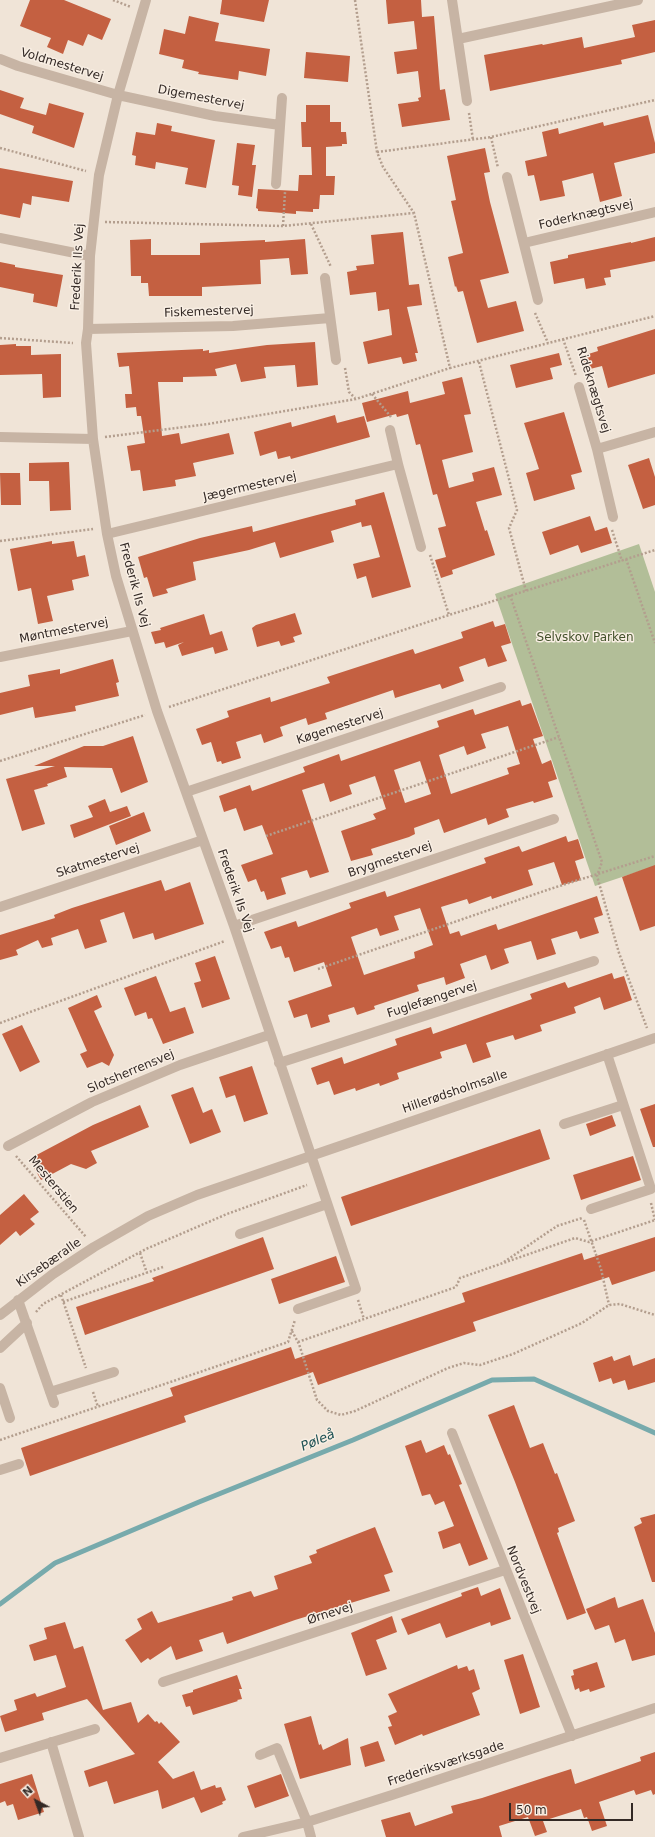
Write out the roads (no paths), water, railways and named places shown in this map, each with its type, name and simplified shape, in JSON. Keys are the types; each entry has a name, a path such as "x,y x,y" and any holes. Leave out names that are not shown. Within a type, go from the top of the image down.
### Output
{"street":[{"name":"Frederik IIs Vej","path":"146,0 118,95 99,175 93,222 86,343 93,439 107,534 116,576 132,631 157,711 234,926 310,1155"},
{"path":"452,0 467,101"},
{"path":"458,39 638,0"},
{"name":"Voldmestervej","path":"0,59 18,66 118,95"},
{"name":"Digemestervej","path":"118,95 215,116 280,125"},
{"path":"276,184 282,98"},
{"path":"507,177 538,300"},
{"name":"Foderknægtsvej","path":"524,243 655,212"},
{"path":"0,238 90,256"},
{"path":"325,278 336,360"},
{"name":"Fiskemestervej","path":"88,329 233,326 330,318"},
{"name":"Rideknægtsvej","path":"579,387 597,449 612,517"},
{"path":"390,430 421,547"},
{"name":"Rideknægtsvej","path":"597,449 655,432"},
{"path":"0,437 93,439"},
{"name":"Jægermestervej","path":"107,534 398,464"},
{"name":"Møntmestervej","path":"0,657 132,631"},
{"name":"Køgemestervej","path":"186,792 501,687"},
{"name":"Brygmestervej","path":"234,926 554,819"},
{"name":"Skatmestervej","path":"0,907 203,840"},
{"name":"Fuglefængervej","path":"279,1063 594,961"},
{"name":"Slotsherrensvej","path":"8,1146 100,1099 180,1065 270,1035"},
{"name":"Hillerødsholmsalle","path":"94,1247 148,1216 197,1194 653,1039"},
{"path":"591,1209 651,1189 607,1054"},
{"path":"564,1124 624,1105"},
{"path":"298,1308 355,1289 310,1155"},
{"path":"240,1234 327,1204"},
{"name":"Kirsebæralle","path":"0,1316 18,1300 53,1274 94,1247"},
{"path":"18,1300 54,1403"},
{"path":"0,1348 27,1324"},
{"path":"50,1392 114,1372"},
{"path":"0,1388 10,1418"},
{"name":"Nordvestvej","path":"452,1433 572,1736"},
{"path":"0,1470 19,1464"},
{"name":"Ørnevej","path":"163,1682 505,1570"},
{"name":"Frederiksværksgade","path":"243,1837 307,1822 655,1708"},
{"path":"0,1758 96,1729"},
{"path":"51,1742 79,1837"},
{"path":"260,1755 277,1748 307,1822 311,1837"}],"waterway":[{"name":"Pøleå","path":"0,1604 55,1563 199,1502 353,1440 492,1380 534,1379 655,1433"}],"park label":[{"name":"Selvskov Parken","path":"585,638"}]}
